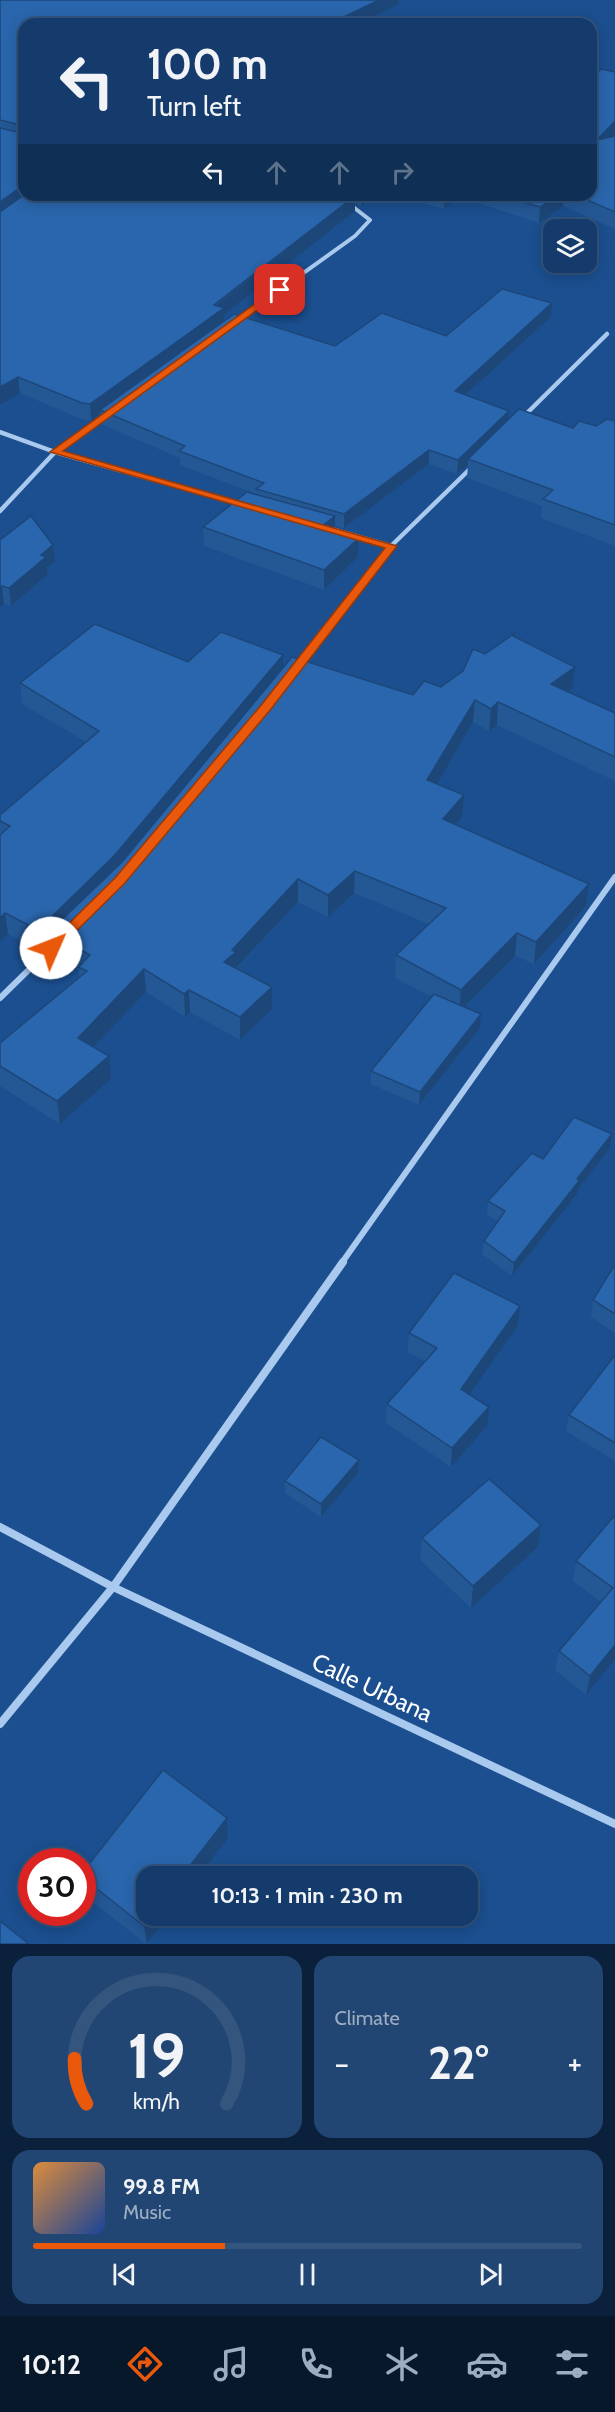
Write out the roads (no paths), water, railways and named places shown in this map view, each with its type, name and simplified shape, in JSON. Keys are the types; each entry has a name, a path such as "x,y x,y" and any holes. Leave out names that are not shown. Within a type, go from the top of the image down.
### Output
{"street":[{"path":"229,327 356,236 370,220 356,206 345,202"},
{"path":"516,424 607,334"},
{"path":"0,512 55,452 113,410"},
{"path":"0,432 55,452 246,505"},
{"path":"296,669 392,546 474,465"},
{"path":"324,527 392,546"},
{"path":"0,1724 113,1587 615,878"},
{"path":"0,998 60,940"},
{"name":"Calle Urbana","path":"0,1527 113,1587 615,1824"}]}
